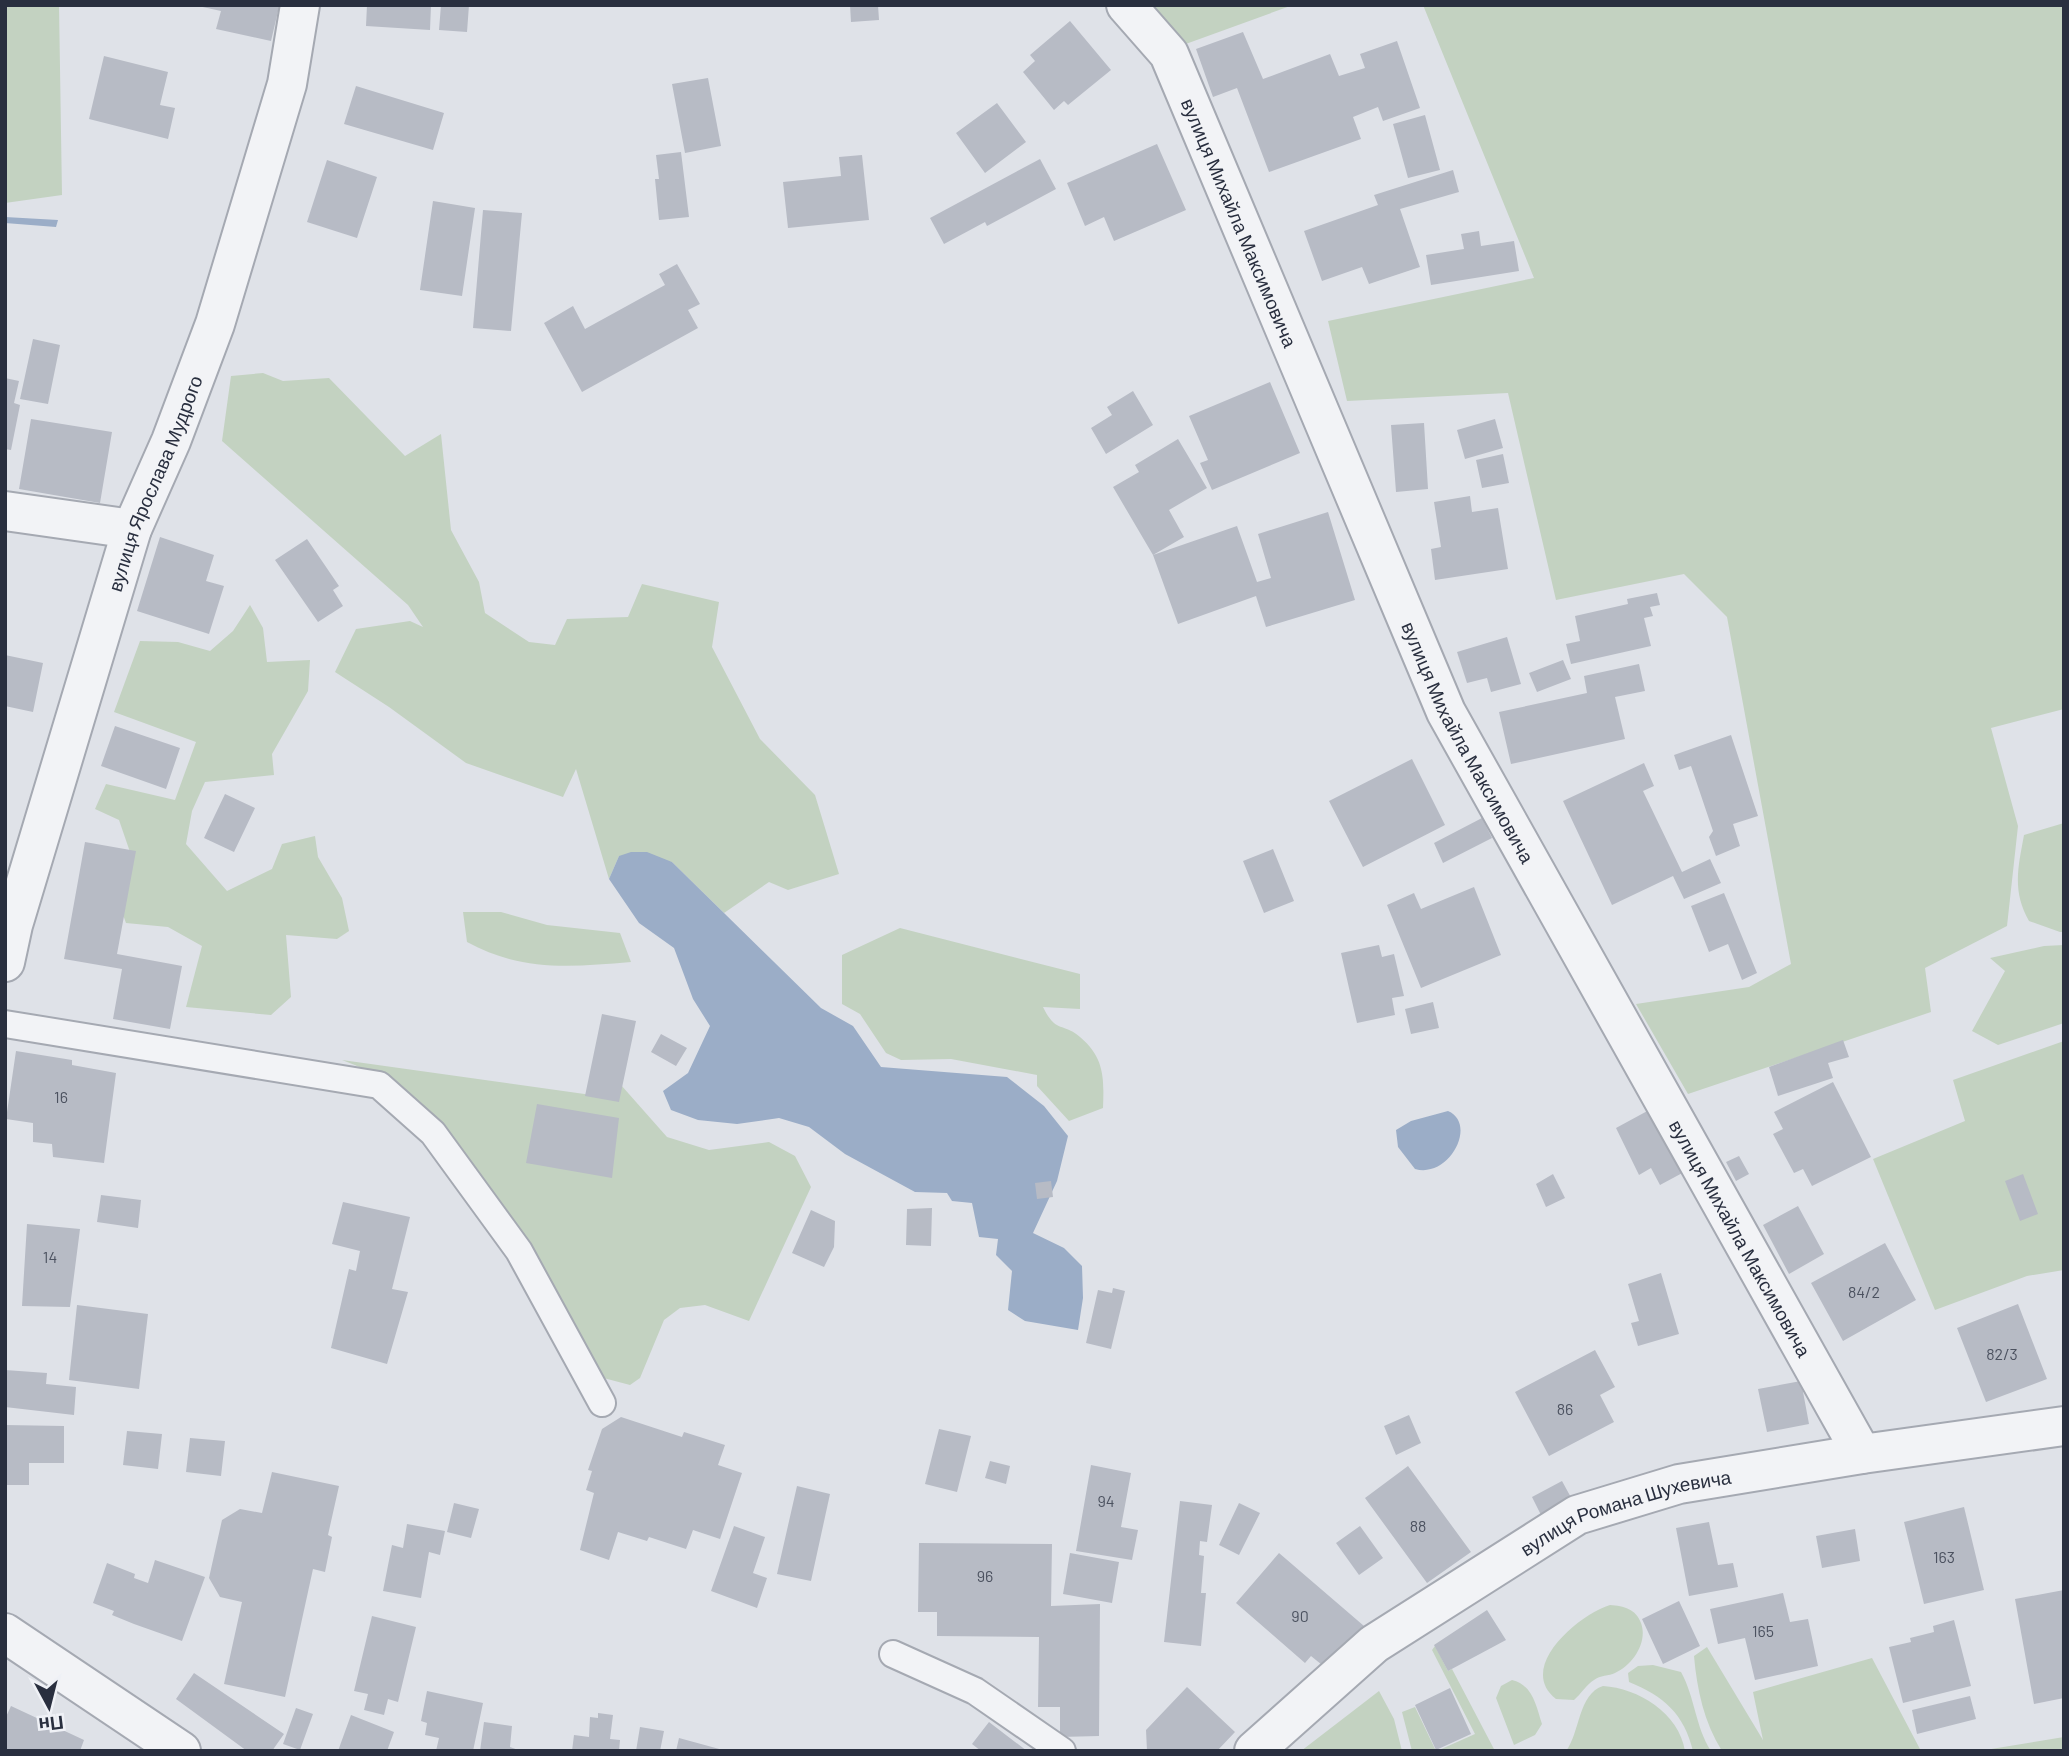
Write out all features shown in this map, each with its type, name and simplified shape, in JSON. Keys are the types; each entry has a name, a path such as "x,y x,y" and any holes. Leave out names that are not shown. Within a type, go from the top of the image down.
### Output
{"street":[{"name":"вулиця Ярослава Мудрого","path":"5,962 13,925 132,529 171,441 215,324 288,84 300,5"},
{"name":"вулиця Михайла Максимовича","path":"1126,5 1169,54 1446,712 1862,1454"},
{"path":"5,512 132,529"},
{"name":"вулиця Романа Шухевича","path":"1254,1751 1374,1644 1577,1515 1679,1484 1862,1454 2064,1426"},
{"path":"5,1633 181,1751"}],"lane":[{"path":"5,1024 379,1085 433,1133 519,1251 602,1403"},
{"path":"893,1654 975,1691 1062,1751"}],"green space":[{"path":"5,5 59,5 62,195 5,203"},
{"path":"1150,5 1293,5 1183,45"},
{"path":"1423,5 2064,5 2064,709 1991,728 2018,826 2007,926 1925,968 1931,1012 1688,1094 1636,1004 1749,987 1791,964 1727,617 1684,574 1556,600 1508,393 1347,401 1328,321 1534,278"},
{"path":"263,373 283,381 329,378 405,456 441,434 451,530 479,582 485,613 529,642 555,645 567,619 628,617 642,584 719,602 712,647 760,739 815,795 839,874 788,890 769,882 724,913 672,862 619,856 609,879 576,769 563,797 466,763 335,672 356,629 410,621 423,627 408,605 222,441 231,376"},
{"path":"250,605 263,628 267,662 310,660 308,691 272,754 274,775 205,782 192,811 186,844 227,891 272,869 282,844 315,836 318,857 342,898 349,931 337,939 286,935 291,997 271,1015 186,1007 202,946 168,927 126,923 113,887 130,852 119,820 95,809 106,784 175,800 196,742 114,712 140,641 178,642 210,651 233,631"},
{"path":"2064,823 2064,932 2060,932 2029,921 2020,900 2018,879 2024,835"},
{"path":"463,912 501,912 547,925 620,933 631,962 567,966 527,963 507,958 467,942"},
{"path":"900,928 1080,974 1080,1009 1043,1007 1052,1021 1080,1037 1099,1061 1103,1078 1103,1108 1069,1121 1037,1086 1037,1075 951,1059 901,1060 886,1053 860,1014 842,1004 842,955"},
{"path":"2064,945 2064,1023 1998,1045 1972,1031 2005,971 1990,958 2044,946"},
{"path":"2064,1041 2064,1270 2027,1276 1935,1310 1873,1159 1965,1121 1953,1080"},
{"path":"342,1060 613,1098 621,1085 667,1137 709,1150 769,1142 795,1156 811,1187 749,1321 705,1305 680,1308 664,1320 640,1378 630,1385 596,1376 431,1113 389,1082"},
{"path":"1610,1605 1629,1609 1639,1618 1643,1630 1641,1645 1633,1659 1613,1674 1596,1678 1574,1700 1556,1699 1546,1686 1543,1673 1547,1658 1568,1631"},
{"path":"1435,1646 1448,1671 1452,1669 1495,1751 1437,1751 1475,1734 1432,1650"},
{"path":"1707,1647 1763,1740 1753,1692 1872,1658 1921,1751 1722,1751 1706,1717 1697,1681 1694,1656"},
{"path":"1653,1665 1681,1672 1711,1751 1693,1751 1684,1727 1671,1708 1652,1693 1629,1682 1628,1673 1638,1666"},
{"path":"1512,1680 1529,1691 1542,1724 1535,1735 1514,1745 1496,1698 1501,1686"},
{"path":"1603,1686 1630,1692 1655,1705 1675,1725 1685,1751 1566,1751 1584,1705 1595,1690"},
{"path":"1379,1691 1394,1719 1402,1751 1301,1751"},
{"path":"1415,1707 1436,1751 1412,1751 1402,1712"},
{"path":"2064,1737 2064,1751 1979,1751"}],"water":[{"path":"5,217 58,220 56,227 5,223"},
{"path":"631,852 647,852 672,862 821,1008 853,1026 881,1067 1007,1077 1044,1106 1068,1136 1057,1181 1033,1233 1064,1248 1082,1266 1083,1298 1078,1330 1025,1321 1008,1310 1012,1271 996,1255 998,1239 979,1237 972,1203 952,1201 947,1193 915,1192 845,1154 809,1127 779,1118 737,1124 698,1120 671,1110 663,1091 688,1073 710,1026 693,999 674,948 639,923 609,879 619,856"},
{"path":"1448,1111 1457,1118 1460,1127 1456,1149 1439,1166 1427,1170 1415,1169 1398,1147 1396,1130 1411,1121"}],"building":[{"path":"367,5 431,5 430,30 366,26"},
{"path":"441,5 469,5 467,32 439,30"},
{"path":"850,5 878,5 879,20 851,22"},
{"path":"198,6 279,7 271,41 216,29 221,11"},
{"path":"1070,21 1111,70 1068,105 1064,101 1054,110 1023,72 1035,61 1030,55"},
{"path":"1243,32 1263,79 1330,54 1339,76 1365,68 1360,54 1397,41 1420,108 1383,121 1378,107 1353,117 1361,139 1269,172 1237,88 1213,97 1196,49"},
{"path":"104,56 168,72 160,105 175,108 168,139 89,119"},
{"path":"708,78 721,146 685,153 672,84"},
{"path":"356,86 444,113 433,150 344,124"},
{"path":"997,103 1026,142 985,173 956,133"},
{"path":"1425,115 1440,170 1408,178 1393,124"},
{"path":"1157,144 1186,210 1114,241 1104,217 1085,226 1067,183"},
{"path":"681,152 689,217 659,220 655,179 659,179 656,155"},
{"path":"862,155 869,220 788,228 783,182 841,176 839,157"},
{"path":"1040,159 1056,189 987,226 985,222 944,244 930,218"},
{"path":"327,160 377,177 357,238 307,222"},
{"path":"1453,170 1459,192 1400,209 1420,267 1369,284 1362,267 1322,281 1304,231 1378,205 1374,195"},
{"path":"433,201 475,208 462,296 420,290"},
{"path":"483,210 522,213 511,331 473,328"},
{"path":"1479,231 1481,246 1514,241 1519,271 1431,285 1426,255 1464,249 1461,234"},
{"path":"677,264 700,304 688,310 698,328 582,392 544,323 573,306 585,329 665,285 659,274"},
{"path":"33,339 60,345 48,404 20,399"},
{"path":"5,378 19,381 14,403 20,405 11,450 5,449"},
{"path":"1270,382 1300,453 1212,490 1200,463 1208,460 1189,416"},
{"path":"1133,391 1153,425 1106,454 1091,428 1112,415 1107,407"},
{"path":"31,419 112,432 100,503 19,489"},
{"path":"1495,419 1503,448 1465,459 1457,430"},
{"path":"1424,423 1428,489 1396,492 1391,425"},
{"path":"1178,439 1207,488 1169,510 1184,537 1153,555 1113,487 1139,472 1135,465"},
{"path":"1503,454 1509,483 1482,488 1476,460"},
{"path":"1470,496 1472,512 1498,508 1508,569 1435,580 1431,549 1441,547 1434,502"},
{"path":"1328,512 1355,600 1266,627 1256,596 1178,624 1153,555 1237,526 1257,582 1271,578 1258,534"},
{"path":"160,537 214,555 206,581 224,586 209,634 137,611"},
{"path":"307,539 339,586 333,590 343,606 318,622 275,560"},
{"path":"1657,593 1660,605 1650,607 1653,616 1644,618 1651,646 1571,664 1566,644 1580,641 1575,616 1628,604 1627,599"},
{"path":"1507,637 1521,684 1491,692 1487,678 1467,683 1457,652"},
{"path":"5,655 43,663 33,712 5,706"},
{"path":"1563,660 1571,679 1537,692 1529,673"},
{"path":"1639,664 1645,691 1615,697 1625,739 1511,764 1499,712 1587,693 1584,676"},
{"path":"115,726 180,748 166,789 101,766"},
{"path":"1731,735 1758,816 1733,824 1740,846 1716,856 1709,837 1713,831 1691,766 1679,770 1674,755"},
{"path":"1412,759 1445,825 1363,867 1329,801"},
{"path":"1644,763 1654,786 1643,791 1682,872 1710,859 1721,883 1684,899 1673,876 1612,905 1563,801"},
{"path":"225,794 255,808 234,852 204,838"},
{"path":"1482,818 1492,838 1443,863 1434,843"},
{"path":"85,842 136,851 117,954 182,966 170,1029 113,1019 122,969 64,959"},
{"path":"1273,849 1294,901 1264,913 1243,861"},
{"path":"1474,887 1501,955 1421,988 1387,905 1414,893 1421,909"},
{"path":"1724,893 1757,973 1742,980 1728,944 1709,952 1691,906"},
{"path":"1379,945 1382,957 1394,954 1404,996 1392,998 1395,1015 1357,1023 1341,953"},
{"path":"1433,1002 1439,1028 1411,1034 1405,1009"},
{"path":"602,1014 636,1021 619,1102 585,1096"},
{"path":"661,1034 687,1048 676,1066 651,1052"},
{"path":"1843,1040 1849,1057 1828,1063 1833,1078 1778,1096 1769,1067"},
{"path":"16,1051 72,1060 72,1065 116,1073 104,1163 53,1157 52,1144 33,1142 33,1123 6,1119"},
{"path":"1833,1082 1871,1157 1812,1186 1803,1169 1794,1173 1773,1134 1783,1129 1774,1112"},
{"path":"537,1104 619,1118 612,1178 526,1163"},
{"path":"1651,1109 1686,1171 1660,1185 1651,1168 1639,1175 1616,1128"},
{"path":"1739,1156 1749,1174 1736,1181 1726,1162"},
{"path":"1553,1174 1565,1198 1546,1207 1536,1184"},
{"path":"2023,1174 2038,1214 2020,1221 2005,1181"},
{"path":"1051,1181 1053,1197 1037,1199 1035,1183"},
{"path":"101,1195 141,1200 138,1228 97,1222"},
{"path":"343,1202 410,1217 392,1289 408,1292 387,1364 331,1348 349,1269 356,1271 360,1251 332,1244"},
{"path":"1798,1206 1824,1254 1789,1274 1763,1225"},
{"path":"932,1208 931,1246 906,1245 907,1209"},
{"path":"811,1210 835,1221 834,1247 824,1267 792,1253"},
{"path":"27,1224 80,1229 70,1307 22,1306"},
{"path":"1885,1243 1916,1300 1843,1341 1811,1283"},
{"path":"1661,1273 1679,1334 1638,1346 1631,1323 1639,1321 1628,1284"},
{"path":"1113,1288 1125,1291 1111,1349 1086,1343 1098,1290 1112,1293"},
{"path":"2018,1304 2047,1379 1986,1402 1957,1328"},
{"path":"77,1305 148,1314 139,1389 69,1380"},
{"path":"1595,1350 1615,1387 1600,1395 1614,1422 1549,1456 1515,1392"},
{"path":"5,1370 47,1373 46,1384 76,1387 74,1415 5,1407"},
{"path":"1801,1381 1809,1424 1767,1432 1758,1389"},
{"path":"1409,1415 1421,1443 1396,1455 1384,1426"},
{"path":"621,1417 682,1437 684,1432 725,1445 718,1465 742,1473 720,1539 693,1530 686,1549 649,1537 647,1541 618,1532 609,1560 580,1550 594,1493 586,1490 592,1471 588,1470 602,1429"},
{"path":"5,1425 64,1426 64,1463 29,1463 29,1485 5,1485"},
{"path":"939,1429 971,1436 957,1492 925,1484"},
{"path":"127,1431 162,1434 158,1469 123,1465"},
{"path":"190,1438 225,1441 221,1476 186,1472"},
{"path":"990,1461 1010,1466 1006,1484 985,1478"},
{"path":"1091,1465 1131,1473 1121,1527 1138,1530 1132,1560 1076,1551"},
{"path":"1408,1466 1471,1552 1427,1583 1365,1498"},
{"path":"272,1472 339,1486 328,1535 332,1537 325,1572 313,1569 285,1697 224,1684 242,1602 220,1597 209,1578 222,1520 240,1509 262,1513"},
{"path":"1562,1481 1574,1503 1543,1519 1532,1497"},
{"path":"797,1486 830,1494 811,1581 777,1574"},
{"path":"1180,1501 1212,1505 1207,1542 1200,1541 1199,1555 1204,1556 1201,1593 1206,1593 1201,1646 1164,1642"},
{"path":"454,1503 479,1509 471,1538 447,1532"},
{"path":"1239,1503 1260,1513 1239,1555 1219,1545"},
{"path":"1964,1507 1984,1590 1924,1604 1904,1522"},
{"path":"1709,1522 1718,1565 1733,1563 1738,1587 1689,1596 1676,1528"},
{"path":"407,1524 445,1531 440,1555 429,1552 421,1598 383,1591 392,1545 403,1548"},
{"path":"734,1526 765,1537 753,1573 767,1578 757,1608 711,1591"},
{"path":"1360,1526 1383,1558 1359,1575 1336,1543"},
{"path":"1855,1529 1860,1561 1822,1568 1816,1536"},
{"path":"919,1543 1052,1544 1051,1606 1100,1604 1099,1736 1060,1737 1060,1707 1038,1707 1039,1637 937,1636 937,1612 918,1612"},
{"path":"1070,1553 1119,1562 1112,1603 1063,1594"},
{"path":"1279,1553 1364,1626 1327,1669 1311,1656 1305,1663 1236,1603"},
{"path":"155,1560 205,1577 182,1641 112,1615 114,1611 93,1603 107,1563 135,1574 134,1578 148,1583"},
{"path":"2064,1590 2064,1698 2034,1704 2015,1599"},
{"path":"1783,1593 1790,1622 1808,1619 1818,1666 1755,1680 1745,1638 1718,1644 1710,1609"},
{"path":"1679,1601 1700,1646 1663,1664 1642,1619"},
{"path":"1487,1610 1506,1640 1448,1671 1434,1645"},
{"path":"372,1616 416,1627 398,1702 388,1699 384,1715 364,1710 368,1694 354,1691"},
{"path":"1954,1620 1971,1686 1903,1703 1889,1647 1911,1642 1910,1638 1934,1632 1933,1626"},
{"path":"194,1673 284,1734 272,1751 247,1751 176,1699"},
{"path":"1187,1687 1235,1732 1217,1751 1147,1751 1146,1730"},
{"path":"1450,1688 1471,1734 1436,1750 1415,1705"},
{"path":"427,1691 483,1703 473,1751 436,1751 439,1738 425,1735 427,1723 421,1721"},
{"path":"1970,1696 1976,1719 1917,1734 1912,1710"},
{"path":"11,1706 84,1740 80,1751 5,1751 5,1719"},
{"path":"296,1708 313,1714 300,1750 283,1744"},
{"path":"598,1713 613,1715 610,1739 620,1740 619,1751 572,1751 574,1735 589,1737 590,1717 598,1718"},
{"path":"351,1715 394,1732 387,1751 338,1751"},
{"path":"484,1722 512,1726 510,1747 521,1751 480,1751"},
{"path":"989,1722 1027,1751 981,1751 972,1744"},
{"path":"640,1727 664,1731 660,1751 636,1751"},
{"path":"679,1738 723,1750 723,1751 676,1751"}]}
